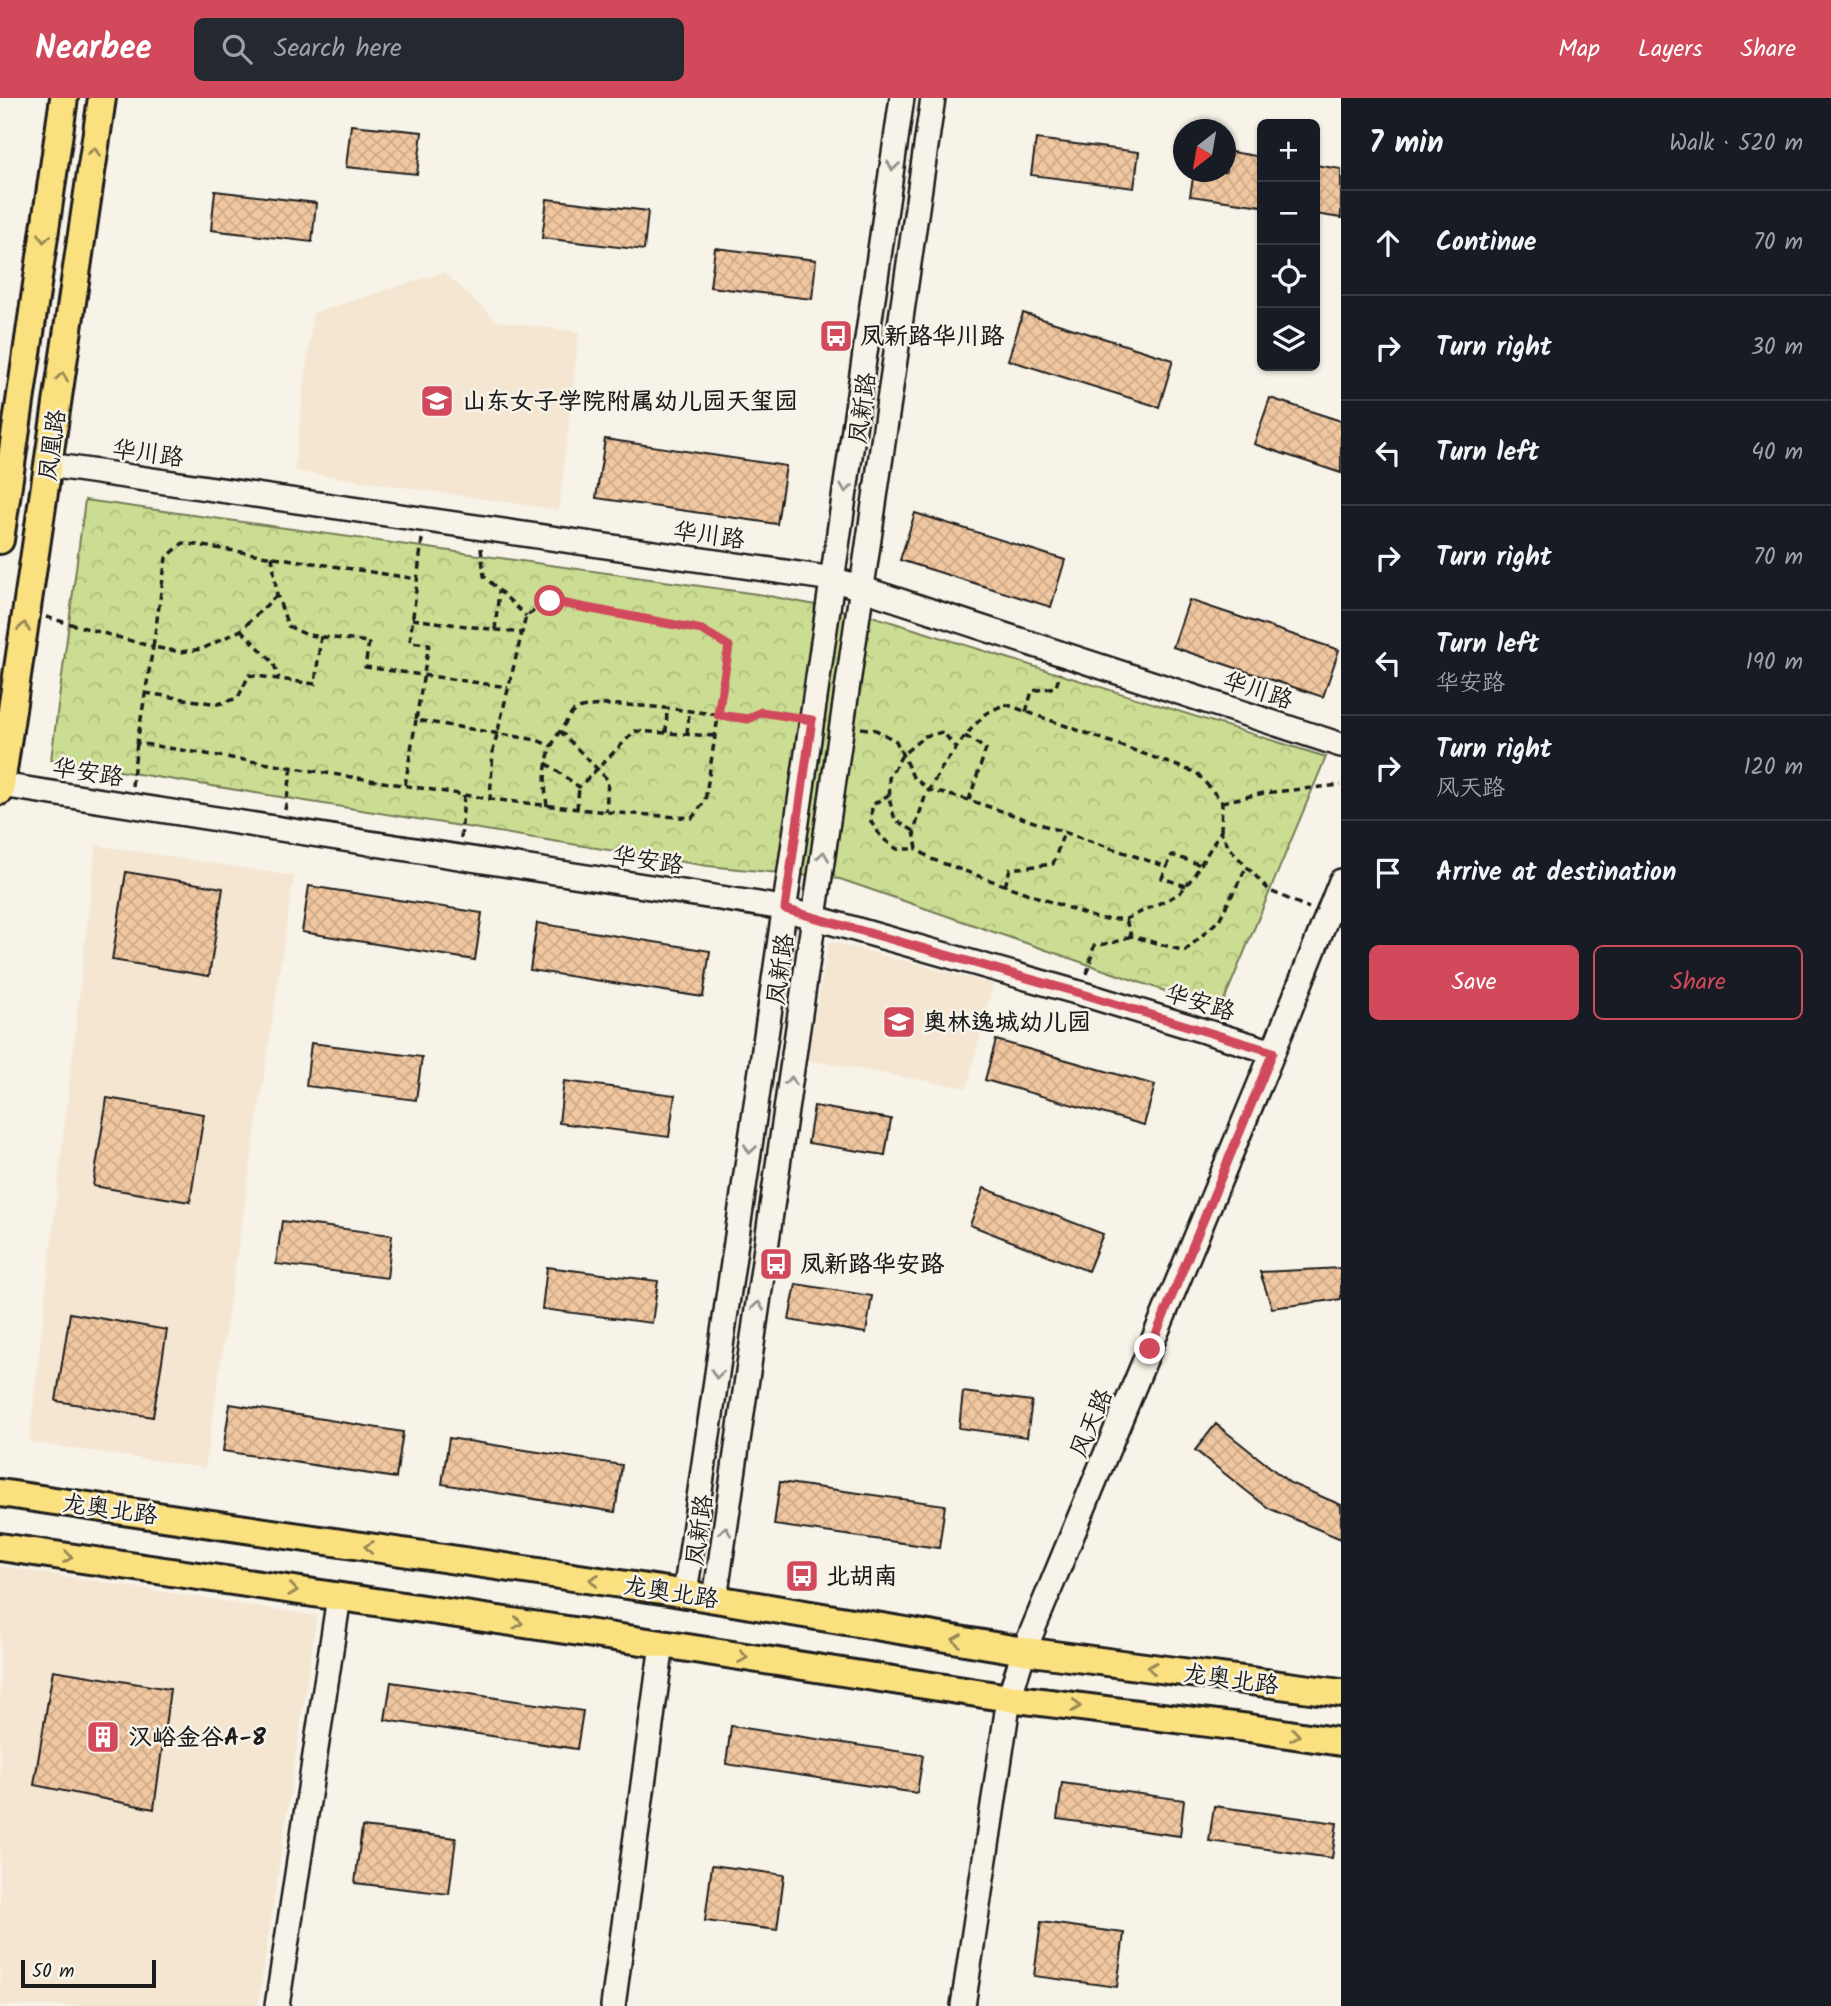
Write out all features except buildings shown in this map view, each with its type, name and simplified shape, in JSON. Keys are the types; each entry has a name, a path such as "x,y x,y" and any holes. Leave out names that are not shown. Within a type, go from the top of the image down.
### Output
{"main road":[{"name":"凤凰路","path":"0,540 6,464 64,98"},
{"name":"凤凰路","path":"0,791 102,98"},
{"name":"龙奥北路","path":"0,1493 685,1594 1024,1651 1341,1693"},
{"name":"龙奥北路","path":"0,1547 663,1644 1009,1698 1341,1742"}],"street":[{"path":"685,1594 902,98"},
{"name":"凤新路","path":"715,1599 933,98"},
{"name":"华川路","path":"49,465 833,579 1341,745"},
{"name":"华安路","path":"1,785 785,909 1083,994 1273,1052"},
{"name":"风天路","path":"963,2006 1009,1698 1024,1651 1273,1052 1341,881"},
{"path":"277,2006 339,1597"},
{"path":"613,2006 663,1644"}],"path":[{"path":"405,785 429,644 410,642 425,520"},
{"path":"133,774 166,558 183,543 417,579"},
{"path":"481,555 484,576 526,616"},
{"path":"272,556 277,595 288,626 307,635 369,642 365,667 508,687"},
{"path":"495,630 499,592"},
{"path":"27,611 181,653 202,649 241,630 277,595"},
{"path":"137,743 490,799 692,818 705,801 729,646 702,630 550,601 526,616 493,751 490,799"},
{"path":"412,619 522,633"},
{"path":"241,630 273,662 279,678"},
{"path":"145,693 218,704 238,698 249,675 315,684 321,636"},
{"path":"1026,712 1032,691 1056,687 1060,674"},
{"path":"547,806 546,763 551,746 573,712 597,704 622,704 748,719 761,712 812,720"},
{"path":"917,849 914,831 929,790 965,736 985,714 1005,704 1197,773 1222,802 1221,831 1229,848 1270,891 1327,916"},
{"path":"666,733 667,709"},
{"path":"687,734 689,712"},
{"path":"416,720 537,740 551,746"},
{"path":"842,725 876,730 896,741 912,777 929,790 969,800 1167,867"},
{"path":"560,731 608,780 606,812"},
{"path":"577,809 579,787 635,731 714,736"},
{"path":"914,831 895,820 890,802 889,778 902,755 925,736 943,732 956,748"},
{"path":"965,736 986,749 969,800"},
{"path":"546,763 579,787"},
{"path":"286,798 292,767"},
{"path":"1222,802 1264,793 1341,785"},
{"path":"462,827 464,794"},
{"path":"890,794 872,805 871,822 882,838 897,849 917,849 931,859 1100,919 1126,919 1179,894 1201,865 1221,831"},
{"path":"1005,886 1010,869 1053,864 1064,832"},
{"path":"1186,886 1162,878 1172,855 1201,865"},
{"path":"1089,965 1094,946 1131,936 1185,951 1219,920 1247,866"},
{"path":"1126,919 1131,936"}],"shaded area":[{"name":"山东女子学院附属幼儿园天玺园","path":"444,272 497,321 579,332 559,510 294,471 313,313"},
{"path":"96,845 294,876 205,1468 29,1442"},
{"name":"奥林逸城幼儿园","path":"829,941 993,984 967,1088 807,1060"},
{"path":"0,1566 317,1616 258,2006 0,2006"}],"green space":[{"path":"85,500 764,595 872,616 1326,757 1220,1010 840,879 708,866 51,760"}],"place":[{"name":"凤新路华川路","path":"836,336"},
{"name":"山东女子学院附属幼儿园天玺园","path":"437,401"},
{"name":"奥林逸城幼儿园","path":"899,1022"},
{"name":"凤新路华安路","path":"776,1264"},
{"name":"北胡南","path":"802,1576"},
{"name":"汉峪金谷A-8","path":"103,1737"}],"route":[{"path":"550,601 702,630 729,646 718,715 748,719 761,712 812,720 785,909 1083,994 1273,1052 1150,1349"}]}
